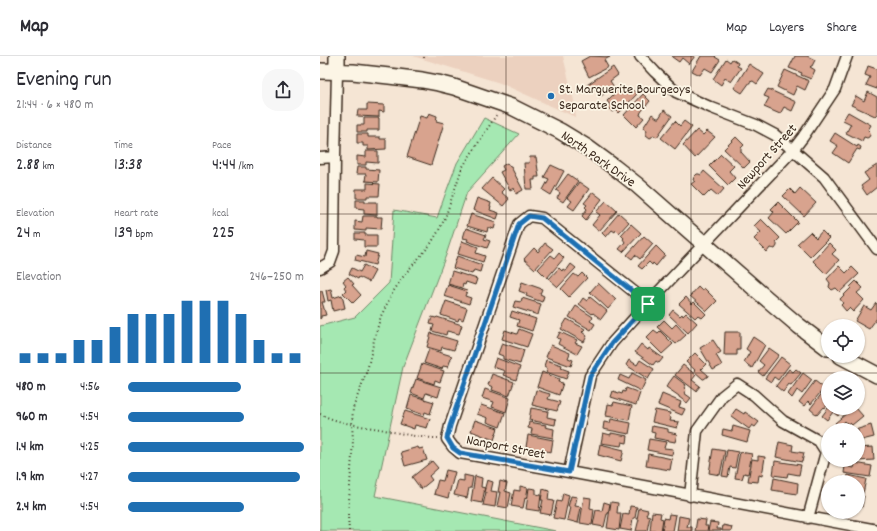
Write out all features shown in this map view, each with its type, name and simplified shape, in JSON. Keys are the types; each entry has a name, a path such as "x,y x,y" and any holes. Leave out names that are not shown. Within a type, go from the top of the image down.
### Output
{"main road":[{"path":"337,56 337,72"},
{"name":"North Park Drive","path":"320,71 422,80 454,87 503,103 533,116 588,148 637,185 799,326 821,343"},
{"path":"854,363 877,375"}],"street":[{"path":"640,56 676,92 756,125 774,135 793,150 824,177 877,250"},
{"name":"Newport Street","path":"569,472 590,376 612,343 793,150 835,89 847,56"},
{"path":"320,268 330,262 334,251 337,72"},
{"path":"320,158 335,157"},
{"name":"Nanport Street","path":"648,304 542,218 529,216 519,224 450,426 447,438 453,448 460,453 877,530"},
{"path":"690,496 697,431 722,396 737,384 754,395 783,422 819,441 826,452 808,518"}],"path":[{"path":"350,531 348,516 353,440 353,408 367,371 381,316 393,292 405,274 430,246 445,218 462,168 503,103"},
{"path":"320,414 352,424 425,438 447,438"}],"shaded area":[{"name":"St. Marguerite Bourgeoys Separate School","path":"413,56 563,56 576,109 575,117 500,83"}],"green space":[{"path":"484,118 519,134 467,192 446,255 403,367 375,496 556,531 320,531 320,326 355,317 389,283 394,210 437,218 457,163"}],"building":[{"path":"590,56 610,57 604,60 608,67 589,77 581,61"},
{"path":"695,56 689,64 682,58 679,62 672,57"},
{"path":"701,56 716,56 715,57 720,60 712,72 705,68 700,75 692,71"},
{"path":"795,56 807,56 815,60 810,67 815,70 811,79 801,75 802,73 789,68"},
{"path":"726,59 730,62 732,59 738,63 737,66 741,68 731,82 725,78 721,85 713,79"},
{"path":"749,64 764,74 757,84 753,81 750,82 742,93 734,88"},
{"path":"868,66 877,69 877,89 866,85 870,77 865,75"},
{"path":"613,67 618,75 610,81 614,87 601,96 595,88 591,91 586,88 587,85"},
{"path":"785,70 809,81 805,90 797,86 793,95 777,87"},
{"path":"630,88 637,94 619,113 616,110 612,112 609,109 610,105 607,101 618,90 624,94"},
{"path":"768,89 796,102 792,111 784,107 780,114 764,107 769,98 764,96"},
{"path":"868,92 877,97 877,114 875,116 851,105 856,96 864,101"},
{"path":"643,94 650,101 641,112 640,115 644,118 636,127 624,115"},
{"path":"367,104 384,105 384,112 379,111 379,117 357,116 358,110 367,110"},
{"path":"664,110 672,116 657,137 653,135 650,138 646,135 647,130 643,128 652,114 659,118"},
{"path":"848,112 871,125 868,130 871,133 869,137 864,137 862,141 846,133 851,124 843,120"},
{"path":"429,113 437,116 436,121 444,123 431,165 407,157 420,116 427,118"},
{"path":"364,118 379,118 379,130 357,132 357,125 364,125"},
{"path":"675,121 680,126 684,121 692,127 675,149 661,138"},
{"path":"697,130 703,135 707,131 715,137 695,158 683,145"},
{"path":"835,133 857,147 858,145 861,147 860,150 857,149 848,163 833,153 838,146 830,141"},
{"path":"357,134 368,134 368,137 380,137 380,139 386,139 386,149 368,150 368,146 363,146 363,143 357,143"},
{"path":"736,137 744,145 741,148 741,152 750,162 744,168 724,149"},
{"path":"366,151 378,151 378,163 366,162 366,165 357,165 357,156 366,157"},
{"path":"721,154 734,166 729,171 735,178 728,185 709,166"},
{"path":"530,157 536,157 539,177 535,177 535,180 532,180 533,189 526,189 524,163 529,163"},
{"path":"507,163 511,167 523,190 516,194 514,188 510,190 500,172 504,170 502,166"},
{"path":"551,165 564,171 551,195 543,190 549,179 544,177"},
{"path":"877,165 877,187 867,195 861,186 869,180 864,173"},
{"path":"357,167 366,167 366,169 379,170 378,182 365,181 366,174 356,174"},
{"path":"704,171 724,189 718,196 711,190 704,197 691,184 695,181 693,180 697,174 701,175"},
{"path":"568,174 578,181 563,202 557,198 560,193 556,190"},
{"path":"492,178 504,189 501,192 509,199 503,206 482,189"},
{"path":"579,182 589,189 574,210 568,206 572,201 567,198"},
{"path":"367,183 380,184 379,196 356,198 356,189 367,189"},
{"path":"800,188 816,203 804,216 783,196 790,189 795,194"},
{"path":"593,192 602,199 586,220 582,216 587,209 585,207 587,205 584,203"},
{"path":"477,198 491,203 490,210 499,213 497,219 473,210"},
{"path":"356,200 377,202 377,215 364,214 364,209 356,208"},
{"path":"606,201 617,211 599,231 592,225 600,215 596,212"},
{"path":"778,202 798,222 786,234 769,218 774,212 771,209"},
{"path":"619,213 629,222 619,233 616,230 615,232 612,230 606,237 602,233"},
{"path":"471,214 496,222 494,229 488,227 487,232 467,226"},
{"path":"363,216 382,217 381,229 366,228 366,231 355,230 355,221 362,222"},
{"path":"761,219 780,238 776,242 777,246 775,249 770,248 767,252 754,239 761,232 754,226"},
{"path":"631,224 641,233 623,252 619,249 625,242 621,235"},
{"path":"466,228 486,235 484,239 490,241 487,248 467,241 468,239 463,238"},
{"path":"822,231 829,238 810,257 797,244 810,232 816,238"},
{"path":"355,233 377,235 377,247 364,247 364,240 355,239"},
{"path":"644,236 653,244 640,259 635,255 632,259 627,255"},
{"path":"462,241 478,247 476,253 485,256 483,262 458,254"},
{"path":"545,243 553,249 535,269 524,259 534,248 538,252"},
{"path":"829,243 836,250 832,254 839,260 826,274 813,261"},
{"path":"656,246 665,255 656,266 649,262 642,269 638,266"},
{"path":"366,251 378,254 375,265 355,260 356,255 365,257"},
{"path":"559,253 564,258 547,278 538,269 551,255 555,258"},
{"path":"457,256 482,265 480,272 474,270 472,274 453,268"},
{"path":"571,264 576,268 558,287 549,279 559,268 562,271 563,269 566,271"},
{"path":"364,265 375,271 369,282 359,277 358,279 349,274 352,268 360,272"},
{"path":"839,266 846,273 852,267 859,274 840,292 836,288 832,290 829,287 830,283 827,279"},
{"path":"452,271 477,279 475,285 466,282 465,285 463,284 462,288 448,284"},
{"path":"582,273 587,278 569,297 561,289 574,274 578,277"},
{"path":"348,277 354,284 352,285 361,295 353,303 343,293 346,290 344,287 346,285 343,281"},
{"path":"856,281 863,288 857,293 864,300 853,312 849,308 846,311 841,305 843,303 840,299"},
{"path":"522,282 542,289 540,294 544,296 542,302 526,296 527,294 519,291"},
{"path":"598,283 616,300 608,309 590,292"},
{"path":"448,285 467,291 465,296 471,298 469,304 444,296"},
{"path":"698,287 702,291 704,288 717,301 707,311 690,296"},
{"path":"331,289 333,298 342,295 345,308 333,311 331,300 328,301 326,290"},
{"path":"320,291 322,291 325,302 322,302 326,315 321,316 320,319"},
{"path":"590,297 607,311 601,319 579,304 583,298 587,301"},
{"path":"686,297 692,304 694,302 706,314 702,318 698,315 695,318 679,304"},
{"path":"522,298 541,304 538,315 513,307 515,301 521,302"},
{"path":"446,301 467,308 463,320 459,318 458,321 441,315"},
{"path":"876,303 877,318 869,329 865,327 865,319 856,319 864,306 871,310"},
{"path":"576,306 593,317 590,321 595,324 591,330 569,317"},
{"path":"673,310 680,316 682,314 683,316 686,313 697,323 688,333 669,315"},
{"path":"512,311 536,319 532,331 517,326 519,320 510,317"},
{"path":"432,317 437,317 462,325 459,334 447,331 446,335 432,331 434,325 430,324"},
{"path":"567,319 585,329 582,332 587,336 584,342 561,329"},
{"path":"664,320 672,328 676,324 686,335 676,344 657,327"},
{"path":"519,329 532,334 527,347 502,339 505,330 517,334"},
{"path":"654,330 658,333 660,331 673,344 662,354 646,338"},
{"path":"560,332 577,340 575,343 582,346 577,354 558,344 560,339 557,338"},
{"path":"725,332 740,332 740,350 737,350 737,355 724,355"},
{"path":"431,333 457,341 454,350 442,347 441,351 427,347"},
{"path":"753,337 765,345 752,368 744,362 750,352 746,349"},
{"path":"713,340 721,352 716,355 722,365 713,370 700,348"},
{"path":"502,343 524,350 520,364 503,359 503,356 498,354"},
{"path":"641,344 648,350 649,348 663,358 659,363 656,361 653,365 635,352"},
{"path":"551,345 570,353 568,358 573,360 571,366 546,357"},
{"path":"769,348 779,355 763,376 758,372 764,365 759,361"},
{"path":"429,349 452,356 448,367 443,366 442,369 424,363"},
{"path":"695,353 706,364 701,369 708,375 704,379 686,362"},
{"path":"781,357 790,364 778,380 774,377 771,382 765,378"},
{"path":"496,358 520,367 516,380 503,375 505,371 493,367"},
{"path":"546,360 562,365 561,368 569,371 566,379 546,372 547,368 544,366"},
{"path":"629,360 637,365 640,360 654,369 648,379 626,365"},
{"path":"422,364 444,371 440,382 435,380 434,384 417,378"},
{"path":"683,365 696,375 692,380 700,386 696,391 675,375"},
{"path":"789,369 793,372 796,369 801,373 783,392 776,386"},
{"path":"542,372 559,379 558,382 563,383 559,395 537,387"},
{"path":"632,373 646,380 641,391 618,380 620,375 629,379"},
{"path":"803,373 812,380 802,394 797,390 792,398 788,394"},
{"path":"492,374 514,382 509,396 492,390 493,387 488,385"},
{"path":"674,376 686,385 684,388 686,390 684,393 691,398 687,403 666,387"},
{"path":"416,379 441,387 438,397 426,393 424,398 411,393"},
{"path":"815,381 821,386 821,392 811,404 808,401 804,406 799,402"},
{"path":"626,388 640,393 636,405 611,397 613,391 622,394 623,391 625,392"},
{"path":"485,389 510,398 506,412 492,407 494,402 482,398"},
{"path":"536,390 550,394 548,399 560,402 557,411 532,405"},
{"path":"662,394 681,402 679,407 685,409 682,415 658,405"},
{"path":"411,395 434,402 430,414 425,412 424,415 407,409"},
{"path":"821,395 821,410 817,415 810,409"},
{"path":"614,402 632,406 629,420 606,416 608,404 613,405"},
{"path":"481,405 505,413 500,427 487,422 488,418 477,414"},
{"path":"531,408 548,411 547,417 556,419 555,425 529,420"},
{"path":"736,409 744,414 745,412 759,422 755,427 752,425 749,429 731,416"},
{"path":"655,410 670,413 670,421 679,422 677,428 652,422"},
{"path":"405,411 430,419 427,428 415,425 414,429 400,424"},
{"path":"823,415 831,415 827,420 822,416"},
{"path":"845,415 863,416 854,423 847,423 845,421 843,423 835,423"},
{"path":"611,419 631,423 629,434 603,429 604,422 610,423"},
{"path":"475,420 498,428 494,440 471,431"},
{"path":"529,422 546,425 545,427 554,429 553,438 531,434 532,429 528,428"},
{"path":"871,425 874,437 865,439 865,427"},
{"path":"652,426 668,429 668,432 677,434 675,442 654,438 655,433 651,432"},
{"path":"733,426 750,431 747,442 722,435 723,429 732,431"},
{"path":"603,433 628,436 627,443 622,442 621,446 601,443"},
{"path":"528,435 553,440 551,452 526,447"},
{"path":"649,439 666,442 664,448 673,449 672,455 647,450"},
{"path":"779,442 793,445 792,451 804,453 802,462 776,457"},
{"path":"600,444 624,450 621,461 598,455"},
{"path":"418,447 419,449 423,448 427,460 405,466 401,452"},
{"path":"873,447 874,460 865,461 865,448"},
{"path":"713,449 725,451 720,475 709,473"},
{"path":"727,450 738,452 735,468 730,467 728,477 722,476"},
{"path":"740,452 752,454 748,474 744,473 742,479 735,478"},
{"path":"648,454 672,459 670,470 646,466"},
{"path":"758,456 765,457 762,476 759,475 758,482 748,481 752,459 758,460"},
{"path":"432,461 438,468 429,476 432,480 421,489 412,477"},
{"path":"775,461 801,465 799,475 788,473 787,477 773,475"},
{"path":"865,465 872,466 870,477 865,475 844,473 845,467 865,467"},
{"path":"446,470 455,472 448,498 434,494 438,480 443,481"},
{"path":"464,475 473,477 467,498 454,495 458,480 464,481"},
{"path":"475,476 482,478 481,487 485,488 482,503 471,501"},
{"path":"774,478 798,483 797,494 772,490"},
{"path":"487,480 493,482 491,491 497,492 495,507 483,505 486,492 484,491"},
{"path":"500,481 507,483 505,491 511,493 508,508 497,506 500,492 498,492"},
{"path":"520,486 528,488 523,508 511,506 514,490 520,491"},
{"path":"529,488 536,489 536,494 541,495 539,511 526,509"},
{"path":"543,489 549,491 548,500 554,501 551,515 540,513 543,500 541,500"},
{"path":"563,493 569,495 564,520 553,518 557,501 561,502"},
{"path":"571,496 577,497 575,506 581,507 578,523 567,520"},
{"path":"584,497 591,498 590,508 594,509 592,525 580,523"},
{"path":"604,502 610,504 604,527 593,525 596,510 602,511"},
{"path":"611,502 618,503 617,513 621,513 619,530 607,528"},
{"path":"630,506 637,507 635,518 633,518 631,531 620,529 623,514 629,515"},
{"path":"639,508 648,510 646,515 650,516 647,531 636,531 639,519 637,519"},
{"path":"652,512 661,513 660,518 663,519 661,531 650,531"},
{"path":"669,514 676,515 673,531 662,531 664,518 668,519"},
{"path":"679,516 689,518 687,527 692,527 692,531 677,531"},
{"path":"697,519 706,520 705,526 708,526 707,531 695,531"},
{"path":"710,522 718,523 717,529 721,529 721,531 708,531"},
{"path":"723,525 732,527 731,531 722,531"}],"place":[{"name":"St. Marguerite Bourgeoys Separate School","path":"551,96"}],"route":[{"path":"529,216 542,218 648,304 612,343 590,376 569,472 460,453 453,448 447,438 450,426 519,224 529,216"}]}
